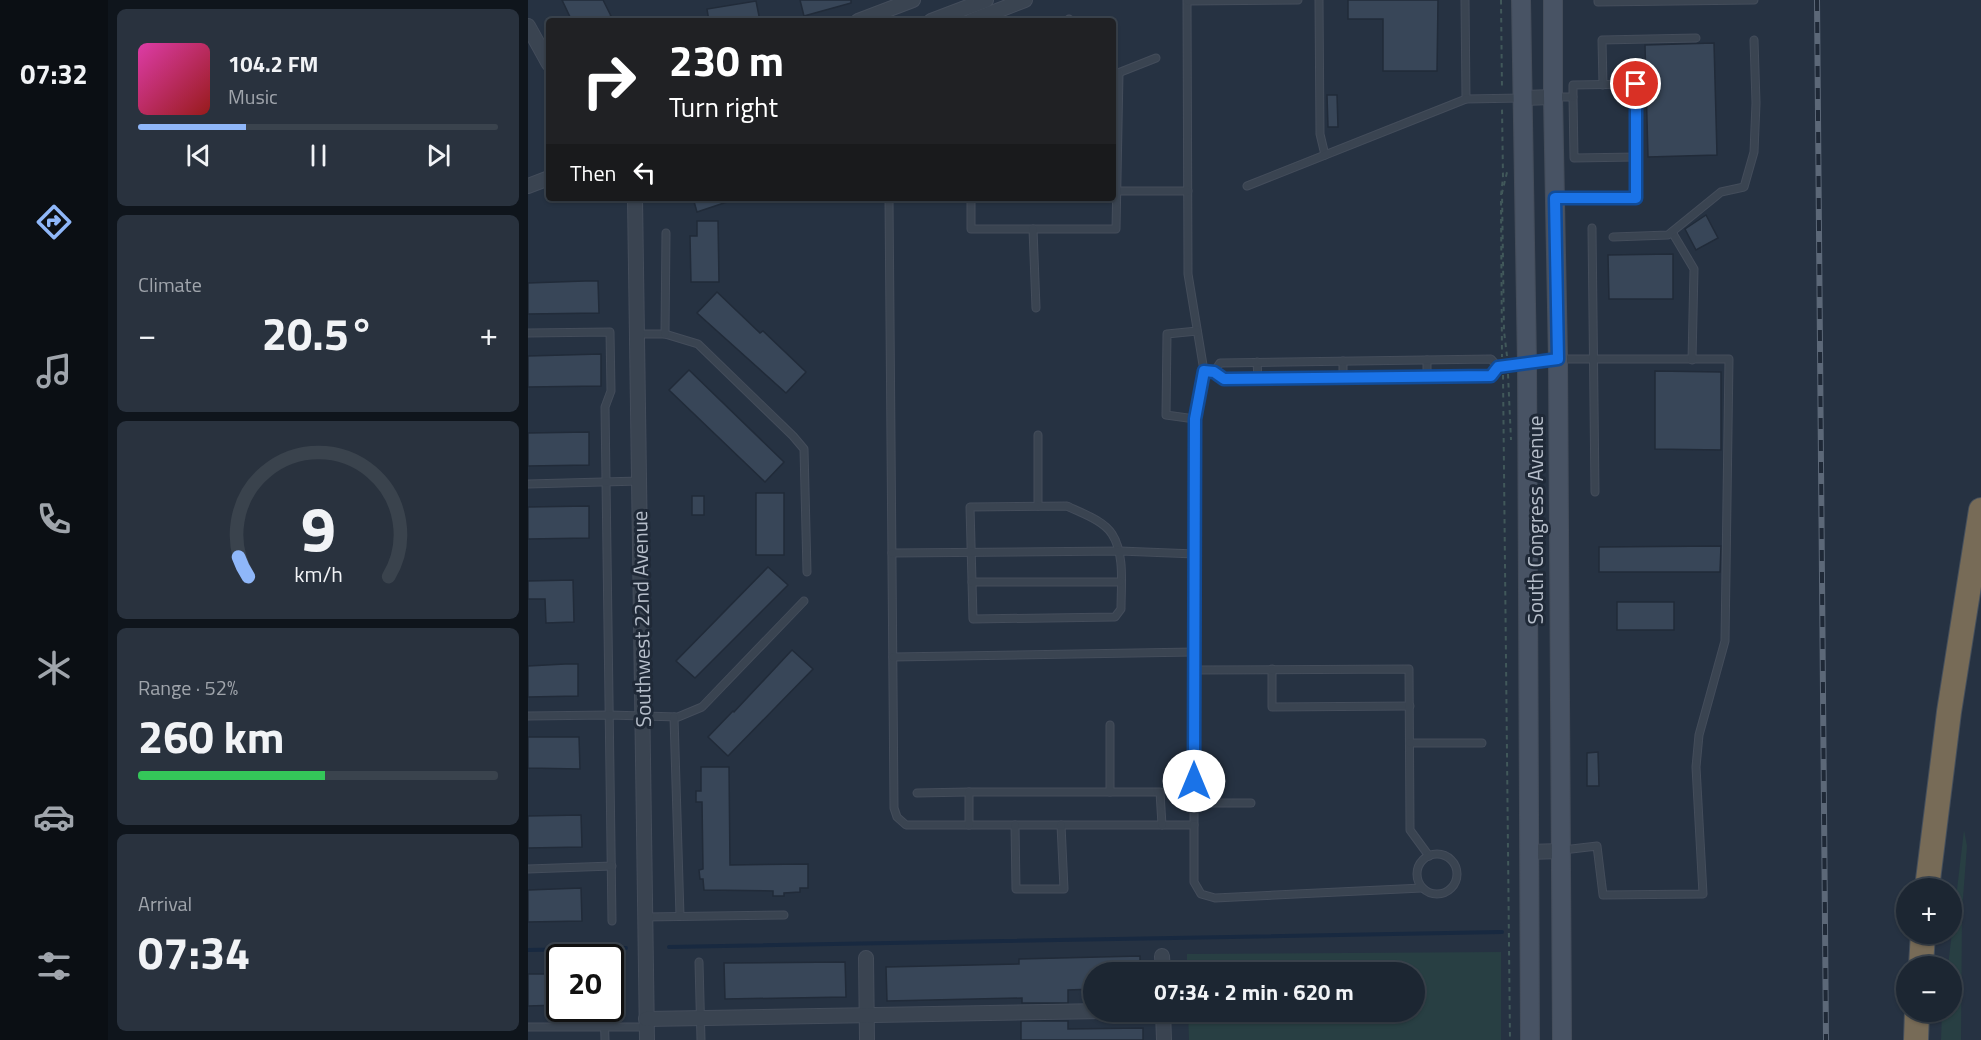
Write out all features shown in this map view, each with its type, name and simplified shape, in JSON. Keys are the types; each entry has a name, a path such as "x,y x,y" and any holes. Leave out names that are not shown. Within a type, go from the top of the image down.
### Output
{"highway":[{"path":"1928,878 1949,712 1981,510"},
{"path":"1916,1040 1917,1022"}],"main road":[{"name":"South Congress Avenue","path":"1521,0 1527,364 1530,1040"},
{"name":"South Congress Avenue","path":"1553,0 1558,359 1562,1040"}],"street":[{"path":"866,18 913,0"},
{"path":"939,18 986,0"},
{"path":"952,18 985,5 986,0"},
{"path":"979,18 1025,0"},
{"path":"528,26 546,59"},
{"path":"1523,98 1553,97"},
{"path":"528,186 546,179"},
{"name":"Southwest 22nd Avenue","path":"635,201 646,1028"},
{"path":"1528,852 1561,850"},
{"path":"1162,956 1162,962"},
{"path":"866,958 867,1040"},
{"path":"646,1028 700,1018 1083,1011"},
{"path":"1163,1022 1164,1040"}],"lane":[{"path":"1298,0 1187,1 1188,274 1204,371 1195,419 1194,882 1201,894 1215,898 1422,888"},
{"path":"1319,0 1320,134 1325,155"},
{"path":"1465,0 1466,99"},
{"path":"1598,0 1598,2 1754,0"},
{"path":"1603,85 1602,40 1696,38"},
{"path":"1613,237 1668,235 1721,192 1744,187 1754,152 1756,103 1754,40"},
{"path":"1116,74 1156,58"},
{"path":"1555,198 1636,198 1636,157 1636,84 1573,85 1574,158 1636,157"},
{"path":"1553,97 1573,97"},
{"path":"1247,186 1466,99 1523,98"},
{"path":"1116,191 1188,191"},
{"path":"889,201 894,808 897,817 906,825 1194,825"},
{"path":"971,201 971,229 1116,229 1115,201"},
{"path":"1592,228 1595,492"},
{"path":"1033,229 1035,308"},
{"path":"1672,232 1694,268 1692,360"},
{"path":"665,334 666,233"},
{"path":"1195,419 1166,415 1167,334 1197,331"},
{"path":"528,333 610,332 611,391 605,407 612,921"},
{"path":"637,334 665,334 698,344 804,449 807,572"},
{"path":"1214,372 1220,363 1257,362 1491,359 1503,366 1558,359 1729,359 1725,641 1699,735 1696,767 1703,894 1603,895 1598,846 1561,850"},
{"path":"1427,360 1427,377"},
{"path":"1343,361 1343,378"},
{"path":"1257,362 1258,379"},
{"path":"1204,371 1214,372 1224,379 1491,376 1503,366"},
{"path":"1038,435 1038,506"},
{"path":"528,484 640,481"},
{"path":"1038,506 1067,506 1092,518 1111,532 1120,551 1121,609 1115,617 973,619 970,507 1038,506"},
{"path":"892,553 1120,551 1195,554"},
{"path":"972,582 1120,582"},
{"path":"528,716 678,717 702,706 804,601"},
{"path":"893,657 1194,652"},
{"path":"1272,669 1272,707 1410,706"},
{"path":"1194,670 1409,669 1410,830 1429,856"},
{"path":"675,717 680,916"},
{"path":"1110,725 1110,792"},
{"path":"1410,743 1482,743"},
{"path":"969,792 969,825"},
{"path":"916,793 1160,792 1162,825"},
{"path":"1194,804 1251,803"},
{"path":"1015,825 1016,889 1064,889 1061,825"},
{"path":"1441,854 1452,861 1457,873 1453,886 1441,893 1428,892 1419,882 1417,870 1423,859 1429,856 1441,854"},
{"path":"528,868 612,866"},
{"path":"645,917 784,915"},
{"path":"699,962 701,1040"},
{"path":"605,1022 605,1040"},
{"path":"528,1027 646,1028"}],"path":[{"path":"1501,0 1503,178 1501,227 1505,413 1510,1040"},
{"path":"1509,165 1502,193 1503,366 1511,398 1511,444"}],"green space":[{"path":"1964,830 1967,846 1962,911 1962,878 1958,878"},
{"path":"1951,944 1962,944 1962,956 1949,956"},
{"path":"1501,952 1501,1040 1189,1040 1188,1022 1425,1022 1425,962 1187,962 1187,954"},
{"path":"1942,1022 1961,1022 1961,1040 1941,1040"}],"building":[{"path":"562,0 603,0 611,16 607,18 571,18"},
{"path":"800,0 851,0 851,3 804,16"},
{"path":"1348,0 1438,0 1437,71 1383,71 1383,19 1348,19"},
{"path":"756,1 759,18 708,18 707,9"},
{"path":"1714,43 1717,155 1648,157 1645,45"},
{"path":"1327,95 1337,95 1338,127 1328,127"},
{"path":"694,201 730,201 697,212"},
{"path":"1706,215 1718,238 1696,250 1685,229"},
{"path":"697,221 718,221 719,282 691,282 690,236 697,236"},
{"path":"1673,254 1673,299 1609,299 1608,255"},
{"path":"598,281 599,313 528,314 528,283"},
{"path":"717,292 806,372 786,393 697,313"},
{"path":"601,354 601,386 528,387 528,356"},
{"path":"689,370 784,462 765,482 669,390"},
{"path":"1655,371 1721,372 1721,450 1655,449"},
{"path":"589,432 589,465 528,466 528,433"},
{"path":"756,493 784,493 784,555 756,555"},
{"path":"692,496 704,496 704,515 692,515"},
{"path":"589,506 589,538 528,539 528,507"},
{"path":"1721,546 1720,572 1599,572 1599,547"},
{"path":"768,567 788,585 695,678 676,661"},
{"path":"573,580 574,622 546,623 545,599 528,599 528,581"},
{"path":"1617,602 1674,602 1674,630 1617,630"},
{"path":"792,650 813,669 728,756 708,737"},
{"path":"578,664 578,696 528,697 528,666"},
{"path":"528,737 579,737 580,769 528,768"},
{"path":"1598,752 1599,786 1587,786 1587,753"},
{"path":"701,767 729,767 730,865 808,864 808,888 800,888 800,892 784,893 784,896 773,896 773,891 704,890 699,870 703,869 702,802 696,802 696,791 701,791"},
{"path":"581,815 582,847 528,848 528,816"},
{"path":"581,888 582,921 528,922 528,890"},
{"path":"1140,956 1140,962 1083,962 1083,989 1068,990 1068,1003 1022,1003 1022,998 887,1001 886,967 1019,964 1019,959"},
{"path":"845,962 846,997 725,999 724,963"},
{"path":"528,974 546,974 546,1005 528,1006"},
{"path":"1021,1021 1068,1021 1068,1029 1143,1028 1143,1040 1021,1040"}],"waterway":[{"path":"669,947 1502,932"},
{"path":"528,950 626,948"}],"railway":[{"path":"1817,0 1826,1040"}],"route":[{"path":"1194,781 1195,419 1204,371 1214,372 1224,379 1491,376 1498,367 1558,359 1555,198 1636,198 1636,84"}]}
